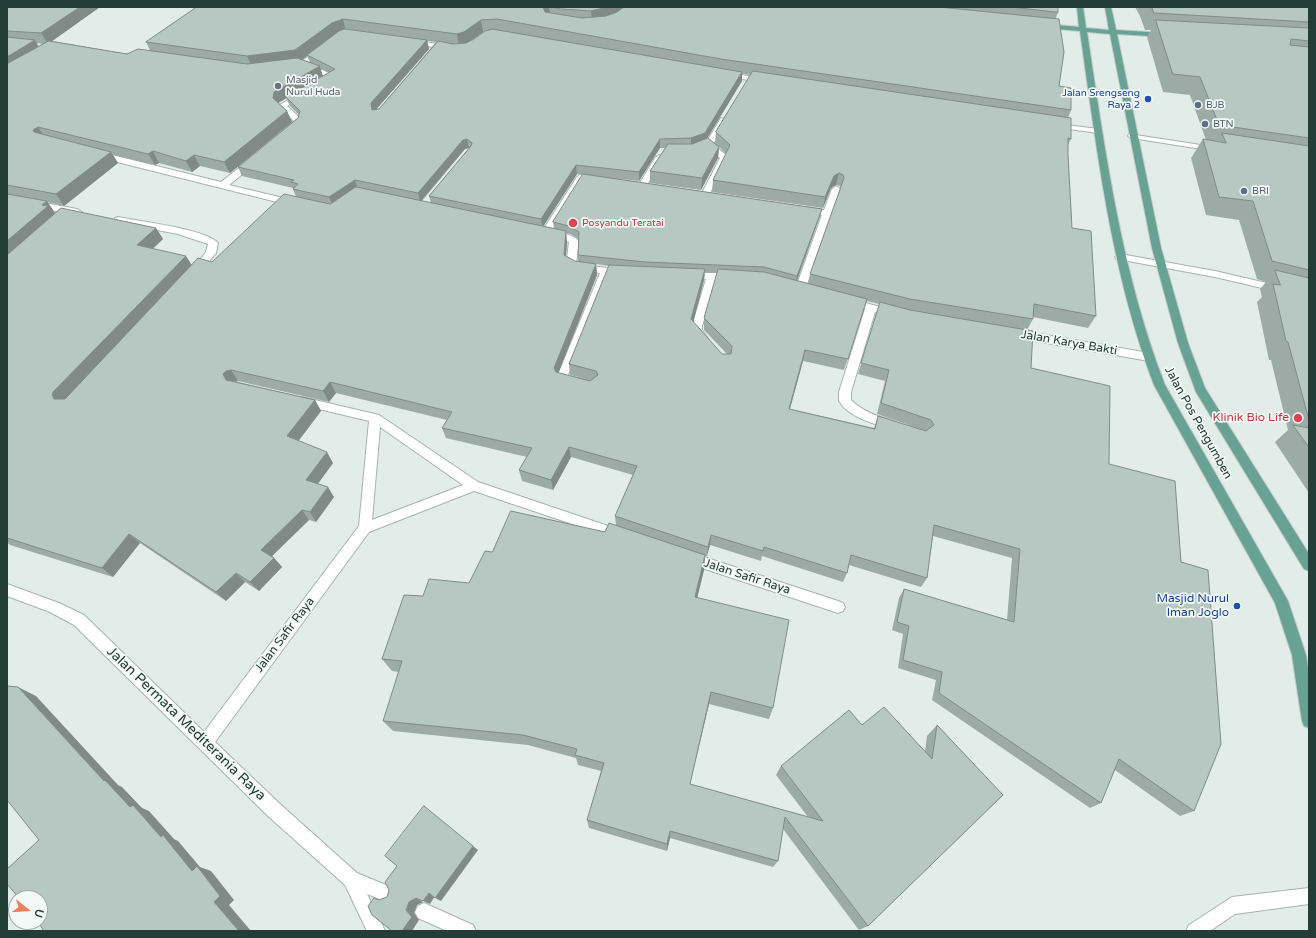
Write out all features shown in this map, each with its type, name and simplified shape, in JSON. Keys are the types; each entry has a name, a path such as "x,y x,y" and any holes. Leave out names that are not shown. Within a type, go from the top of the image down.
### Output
{"main road":[{"name":"Jalan Pos Pengumben","path":"1080,7 1098,131 1120,257 1149,357 1160,385 1281,601 1298,655 1309,721"},
{"name":"Jalan Pos Pengumben","path":"1108,7 1114,32 1132,136 1159,263 1189,363 1200,389 1309,565"},
{"path":"1036,25 1083,30 1168,35"}],"street":[{"path":"400,40 435,48 459,49"},
{"path":"320,85 333,77 298,66 326,46"},
{"path":"720,74 747,81 773,81"},
{"path":"284,135 298,120 282,106 308,92"},
{"path":"692,152 709,145 729,111"},
{"path":"1046,124 1098,131"},
{"path":"1132,136 1223,150"},
{"path":"705,195 724,157 709,145"},
{"path":"641,186 664,151"},
{"path":"92,153 222,186 305,205"},
{"path":"222,186 258,157"},
{"path":"604,180 581,177 542,232 569,238 574,241 571,266 605,272 634,274"},
{"path":"800,289 836,189"},
{"path":"7,199 88,214"},
{"path":"797,209 828,213"},
{"path":"60,222 72,211"},
{"path":"110,219 200,237 213,243 211,252 188,280"},
{"path":"1120,257 1159,263 1272,286 1309,296"},
{"path":"580,384 563,380 562,377 605,272"},
{"path":"681,276 743,276"},
{"path":"710,346 697,331 712,276"},
{"path":"842,300 899,315"},
{"path":"871,308 845,392 845,400 849,405 872,419 900,428"},
{"name":"Jalan Karya Bakti","path":"1009,333 1149,357"},
{"path":"291,398 375,418 474,486 633,539"},
{"path":"375,418 365,528 474,486"},
{"name":"Jalan Safir Raya","path":"206,742 365,528"},
{"name":"Jalan Safir Raya","path":"679,554 838,607"},
{"name":"Jalan Permata Mediterania Raya","path":"7,590 54,607 79,620 206,742 274,810 351,879 387,894"},
{"name":"Jalan Permata Mediterania Raya","path":"351,879 376,931"},
{"path":"1195,931 1232,906 1309,896"},
{"path":"424,912 467,931"}],"building":[{"path":"7,7 80,7 41,33 7,31"},
{"path":"197,7 543,7 545,12 582,18 606,16 617,12 624,7 939,7 1059,19 1064,52 1059,86 1071,88 1071,110 721,59 497,19 481,20 464,32 457,34 343,19 332,23 295,50 247,56 146,42"},
{"path":"552,7 607,7 591,11"},
{"path":"1011,7 1058,7 1058,12"},
{"path":"1152,7 1309,7 1309,22 1154,13"},
{"path":"1156,20 1309,28 1309,41 1291,39 1290,45 1309,47 1309,138 1219,125 1200,77 1173,74"},
{"path":"345,29 427,40 371,103 372,110 379,109 438,41 453,44 466,43 485,31 492,29 742,72 705,133 691,138 660,139 639,172 576,165 541,219 429,196 471,146 472,143 467,139 463,140 418,193 355,180 329,197 293,189 298,184 291,182 294,180 238,167 298,118 300,111 286,97 335,69 307,55 339,31"},
{"path":"7,37 35,40 7,57"},
{"path":"49,41 127,54 138,49 247,64 297,58 320,66 274,92 273,98 287,111 224,162 194,155 186,161 153,151 148,154 38,127 33,130 34,132 111,152 56,194 7,185 7,64"},
{"path":"753,71 1071,118 1071,139 1068,138 1068,155 1072,228 1091,231 1096,316 1034,304 1033,319 910,299 810,274 844,178 843,175 839,173 834,176 825,197 713,180 730,145 716,132"},
{"path":"1222,133 1309,146 1309,270 1272,261 1253,201 1219,197 1203,139 1226,143"},
{"path":"708,138 719,147 702,178 650,171 668,144 692,144"},
{"path":"583,174 822,209 797,276 764,267 645,262 578,255 579,232 569,226 553,222"},
{"path":"356,187 566,231 564,255 575,261 596,264 554,368 556,372 590,381 598,375 596,371 569,364 609,265 705,269 691,319 722,354 731,354 732,346 704,318 718,269 764,272 867,299 848,359 805,350 789,409 875,429 878,416 926,431 934,425 931,420 881,403 889,370 861,363 880,302 910,310 1033,331 1031,368 1110,386 1109,464 1175,481 1181,562 1208,570 1221,744 1194,811 1119,759 1101,803 939,693 942,672 903,660 909,626 897,622 904,589 1014,622 1020,549 934,525 927,578 851,555 847,573 764,547 763,551 711,535 708,547 615,516 637,466 569,447 551,480 519,470 532,448 442,428 452,412 330,382 323,391 231,370 226,371 223,374 226,380 315,400 287,436 327,452 306,480 328,487 310,512 302,510 261,550 274,558 250,582 236,573 216,592 129,534 102,568 7,538 7,255 61,208 156,228 137,245 186,256 52,394 54,399 65,399 198,258 212,262 284,194 330,204"},
{"path":"7,194 47,201 42,205 48,206 7,241"},
{"path":"1275,270 1309,278 1309,420 1288,342 1286,341 1273,284 1280,285"},
{"path":"1293,425 1309,428 1309,447"},
{"path":"511,511 605,532 609,523 705,555 695,597 789,620 773,708 711,692 690,784 823,821 781,766 849,710 862,725 884,707 932,759 937,725 1003,795 868,926 785,817 778,861 670,831 667,844 587,820 604,763 575,755 577,749 523,735 383,721 402,661 382,659 404,595 423,596 429,579 469,583 485,551 492,552"},
{"path":"7,686 18,687 104,781 105,780 130,807 133,805 161,837 163,835 192,871 197,866 220,896 214,902 239,931 44,931 43,930 48,930 48,890 12,890 7,884 7,869 39,840 7,800"},
{"path":"424,806 473,846 435,898 429,893 423,901 416,898 409,902 406,910 412,917 402,931 392,931 372,915 368,906 374,898 379,900 387,897 389,890 385,882 397,866 385,856"}],"place":[{"name":"Masjid Nurul Huda","path":"278,86"},
{"name":"Jalan Srengseng Raya 2","path":"1148,99"},
{"name":"BJB","path":"1198,105"},
{"name":"BTN","path":"1205,124"},
{"name":"BRI","path":"1244,191"},
{"name":"Posyandu Teratai","path":"573,223"},
{"name":"Klinik Bio Life","path":"1298,418"},
{"name":"Masjid Nurul Iman Joglo","path":"1237,606"}]}
